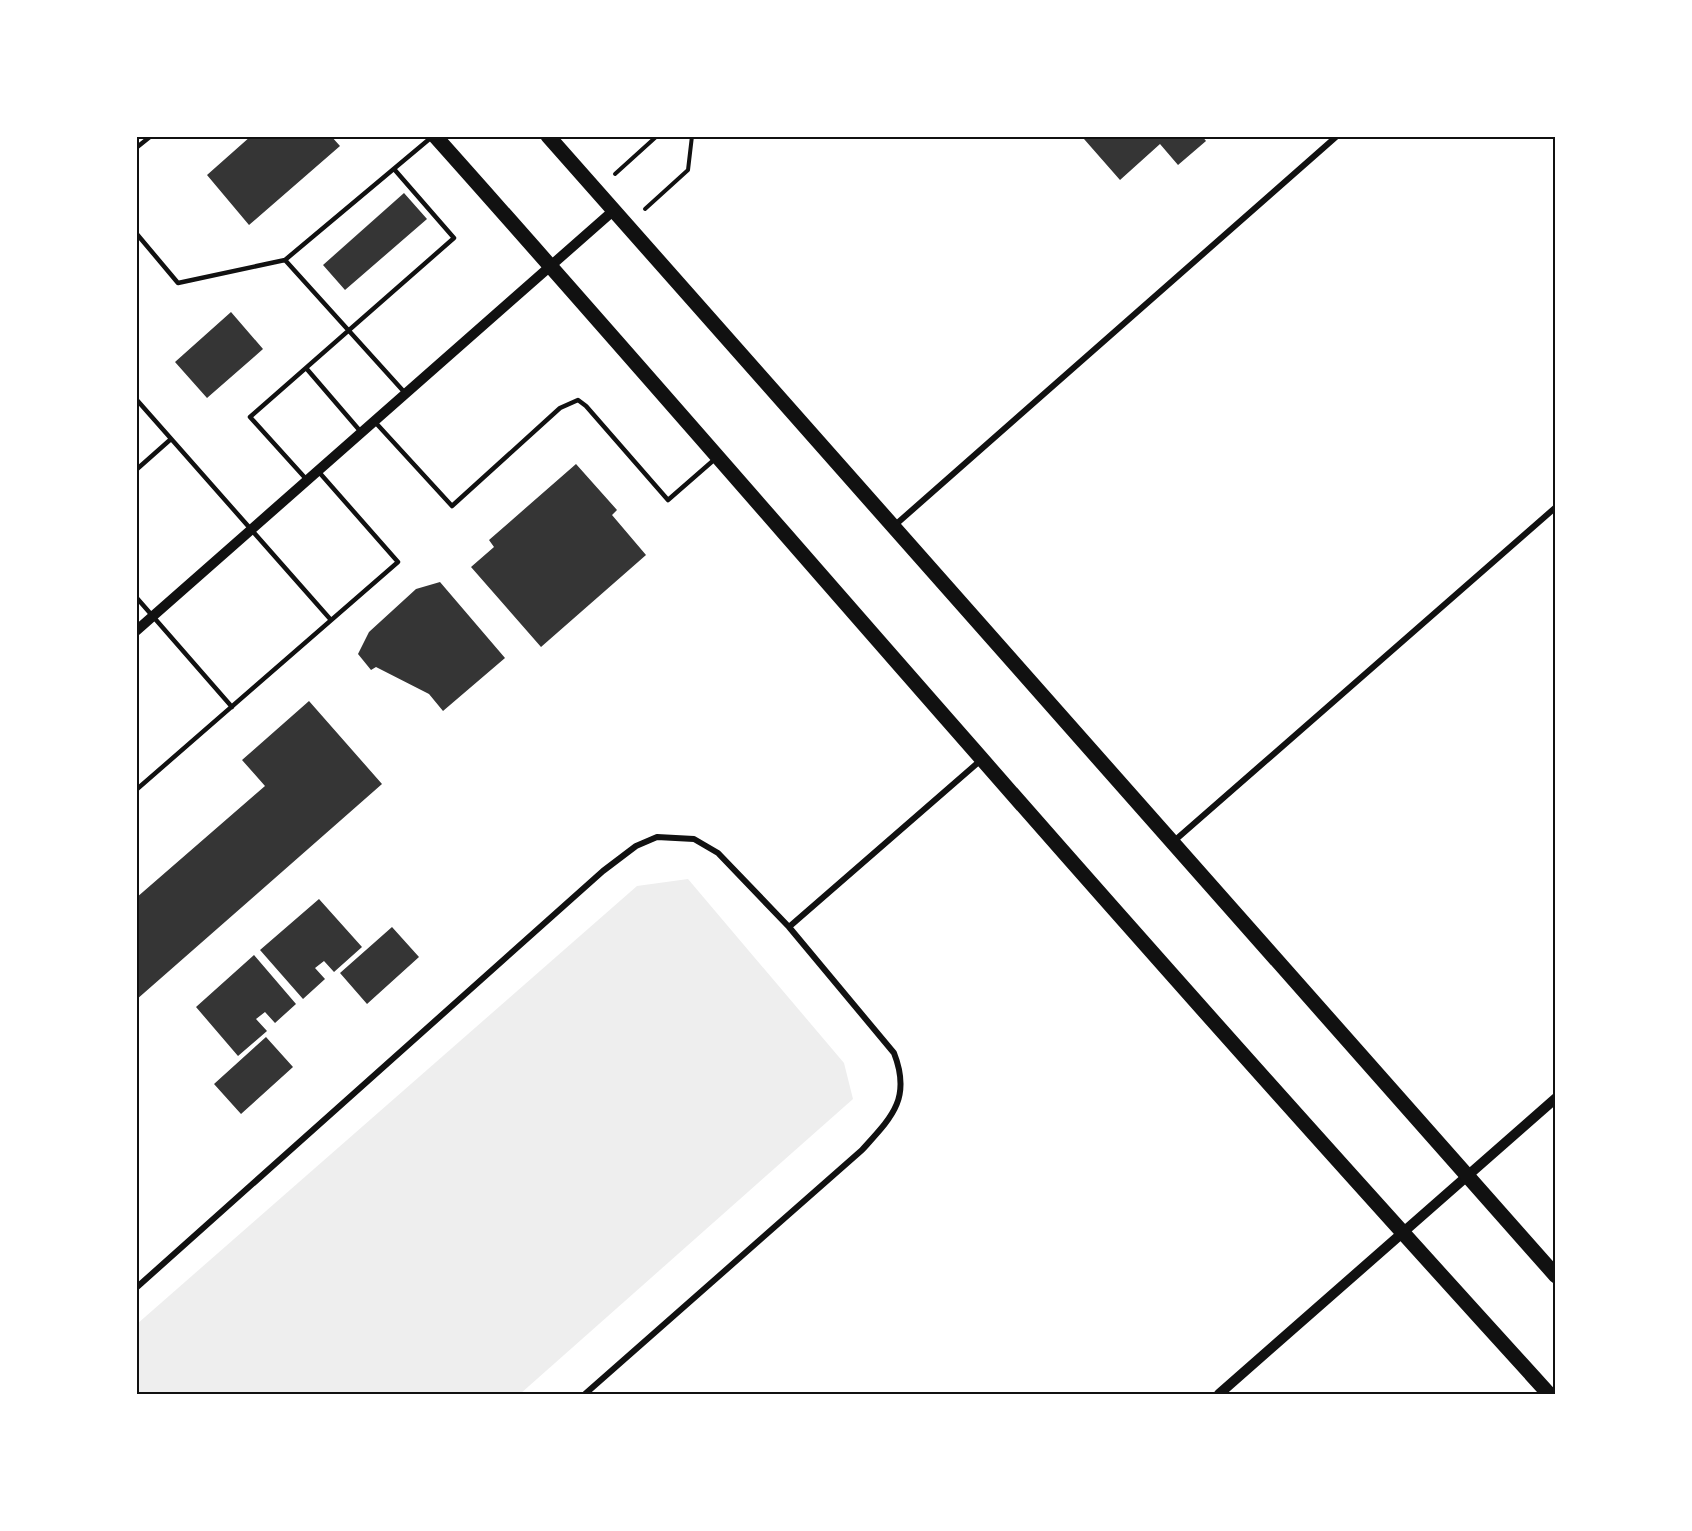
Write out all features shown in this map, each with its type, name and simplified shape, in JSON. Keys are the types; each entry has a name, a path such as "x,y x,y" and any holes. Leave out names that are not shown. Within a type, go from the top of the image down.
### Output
{"main road":[{"path":"434,136 551,266 981,759 1548,1395"},
{"path":"548,136 1376,1071 1466,1178 1556,1276"}],"street":[{"path":"894,526 1337,136"},
{"path":"136,631 613,211"},
{"path":"1173,842 1556,507"},
{"path":"789,927 981,759"},
{"path":"136,1288 603,871 636,846 657,837 694,839 718,854 789,927 894,1053 901,1078 898,1105 889,1120 862,1150 585,1395"},
{"path":"1219,1395 1556,1098"}],"lane":[{"path":"136,148 151,136"},
{"path":"136,233 178,282 285,260 434,136"},
{"path":"307,480 250,417 454,238 394,170"},
{"path":"285,260 406,394"},
{"path":"306,368 362,433"},
{"path":"136,399 331,620"},
{"path":"374,421 452,507 560,408 578,400 586,406 668,500 717,457"},
{"path":"136,470 171,439"},
{"path":"136,790 398,562 318,471"},
{"path":"136,597 232,706"}],"path":[{"path":"657,136 615,174 613,211 647,209 688,170 692,136"}],"shaded area":[{"path":"688,879 844,1063 853,1099 520,1394 137,1394 137,1324 637,886"}],"building":[{"path":"251,136 331,136 340,146 249,225 207,175"},
{"path":"1086,136 1202,136 1206,141 1178,165 1160,144 1120,180 1084,139"},
{"path":"404,193 427,219 345,290 323,265"},
{"path":"231,312 263,349 207,398 175,362"},
{"path":"576,464 617,510 612,515 646,555 541,647 471,567 494,547 489,540"},
{"path":"440,582 505,658 443,711 429,694 376,667 371,670 358,654 369,632 416,589"},
{"path":"309,701 382,784 136,1000 136,898 265,786 242,760"},
{"path":"319,899 362,947 334,972 324,961 315,968 325,979 303,999 260,950"},
{"path":"392,927 419,957 367,1004 340,973"},
{"path":"254,955 296,1004 275,1023 265,1012 256,1019 267,1031 238,1056 196,1007"},
{"path":"266,1037 293,1067 241,1114 214,1084"}]}
